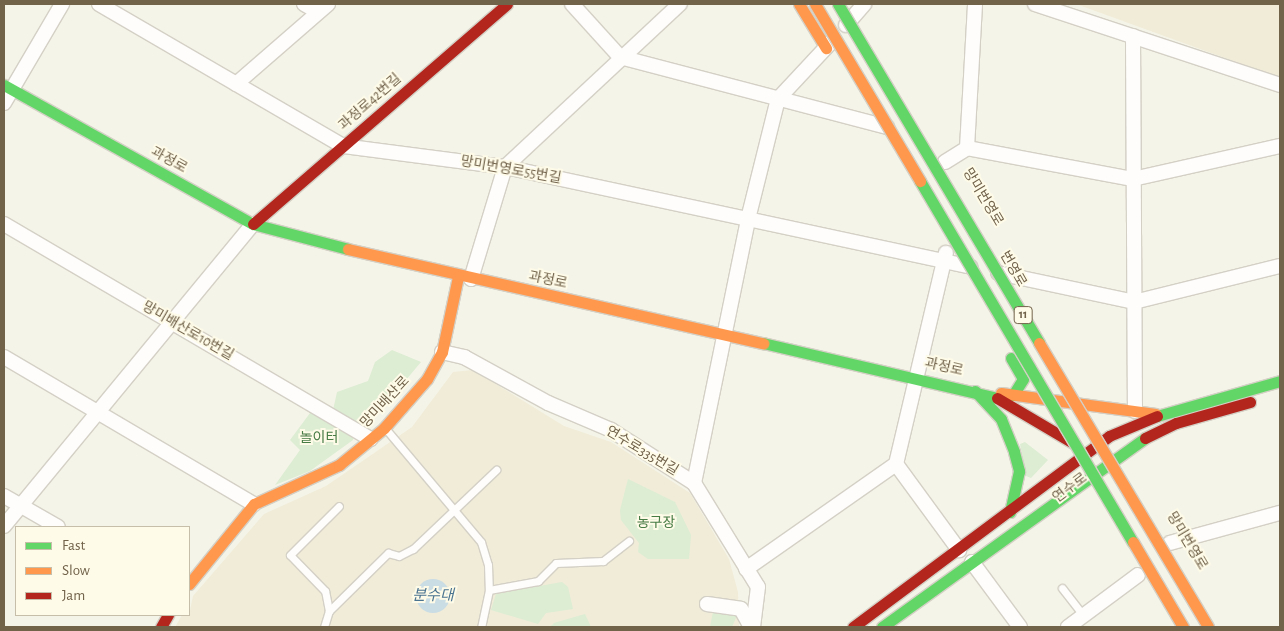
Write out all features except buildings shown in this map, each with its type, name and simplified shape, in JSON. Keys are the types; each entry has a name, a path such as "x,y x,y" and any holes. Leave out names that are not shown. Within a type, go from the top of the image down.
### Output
{"main road":[{"name":"과정로42번길","path":"253,224 507,4"},
{"path":"800,4 948,258 1023,379 1013,395"},
{"name":"11","path":"815,4 1183,627"},
{"name":"번영로","path":"838,4 1208,627"},
{"name":"망미번영로","path":"857,7 931,139 1089,405"},
{"name":"과정로","path":"8,87 253,224 464,278 724,333 974,389 1030,415 1085,452 1097,467 1150,552 1170,543"},
{"name":"망미배산로","path":"190,583 254,504 339,465 384,428 427,380 442,352 464,278"},
{"name":"연수로","path":"854,627 1010,512 1085,452 1158,415 1280,381"},
{"path":"974,389 1158,415"},
{"path":"974,389 1001,419 1014,452 1019,471 1010,512"},
{"name":"연수로","path":"882,627 972,562 1097,467 1176,423 1280,394"},
{"path":"1097,467 1093,498 1169,627"},
{"name":"망미번영로","path":"1097,467 1128,473 1220,627"},
{"path":"161,627 167,616"}],"street":[{"path":"4,103 8,87 62,4"},
{"name":"망미번영로55번길","path":"99,4 343,146 505,167 748,219 948,258 1013,277 1134,302"},
{"path":"304,4 323,8"},
{"path":"572,4 620,57 931,139"},
{"path":"464,278 505,167 620,57 680,4"},
{"path":"967,148 976,4"},
{"path":"1035,4 1280,85"},
{"path":"694,483 748,219 778,98 826,48 857,7"},
{"path":"236,84 323,8"},
{"path":"1133,36 1135,412"},
{"path":"945,162 967,148 1133,179 1280,146"},
{"path":"746,569 896,464 914,376 948,258 979,218"},
{"name":"망미배산로10번길","path":"4,224 173,321 371,439"},
{"path":"4,526 253,224"},
{"path":"1134,302 1280,266"},
{"name":"연수로335번길","path":"442,352 464,357 548,403 611,430 694,483 758,587 752,627"},
{"path":"4,358 254,504"},
{"path":"896,464 959,550"},
{"path":"4,496 56,526"},
{"path":"1170,543 1280,513"},
{"path":"972,562 1020,627"},
{"path":"1068,627 1138,575"},
{"path":"707,604 741,609 752,627"}],"lane":[{"path":"384,428 455,507 481,542 488,565 489,590 481,627"},
{"path":"324,627 329,611 383,558 413,548 496,470"},
{"path":"329,611 325,591 290,555 339,506"},
{"path":"489,590 538,581 556,563 603,561 629,541"},
{"path":"1062,588 1083,615"}],"shaded area":[{"path":"1076,4 1280,4 1280,78"},
{"path":"473,370 564,426 611,442 690,493 729,559 738,592 739,627 175,627 181,616 190,616 193,596 264,514 326,486 412,427 453,372"}],"green space":[{"path":"392,350 421,362 365,429 333,410 337,392 368,381 375,362"},
{"name":"놀이터","path":"313,409 354,433 353,440 310,471 275,485 300,450 290,440"},
{"path":"1025,442 1048,460 1031,478 1026,476 1020,444"},
{"name":"농구장","path":"628,479 675,502 691,535 689,559 648,559 638,552 639,543 621,520 620,510"},
{"path":"562,582 568,587 573,609 546,613 538,624 491,610 496,594"},
{"path":"713,612 737,615 732,627 710,627"},
{"path":"585,614 591,627 550,627 554,623"}],"water":[{"name":"분수대","path":"433,579 445,584 450,596 445,608 433,613 421,608 416,596 421,584"}],"traffic: fast":[{"path":"838,4 1039,343"},
{"path":"4,85 253,224 348,249"},
{"path":"920,181 1133,542"},
{"path":"763,343 997,398"},
{"path":"1011,358 1023,379 1013,395"},
{"path":"1157,416 1280,381"},
{"path":"975,391 1001,419 1014,452 1019,471 1010,512"},
{"path":"882,627 1145,438"}],"traffic: slow":[{"path":"799,4 826,48"},
{"path":"815,4 920,181"},
{"path":"348,249 763,343"},
{"path":"190,583 254,504 339,465 384,428 427,379 442,352 458,277"},
{"path":"1039,343 1208,627"},
{"path":"1001,393 1156,414"},
{"path":"1133,542 1183,627"}],"traffic: jam":[{"path":"253,224 507,4"},
{"path":"997,398 1073,443"},
{"path":"1145,438 1176,423 1250,402"},
{"path":"853,627 1109,436 1157,416"},
{"path":"161,627 167,616"}]}
